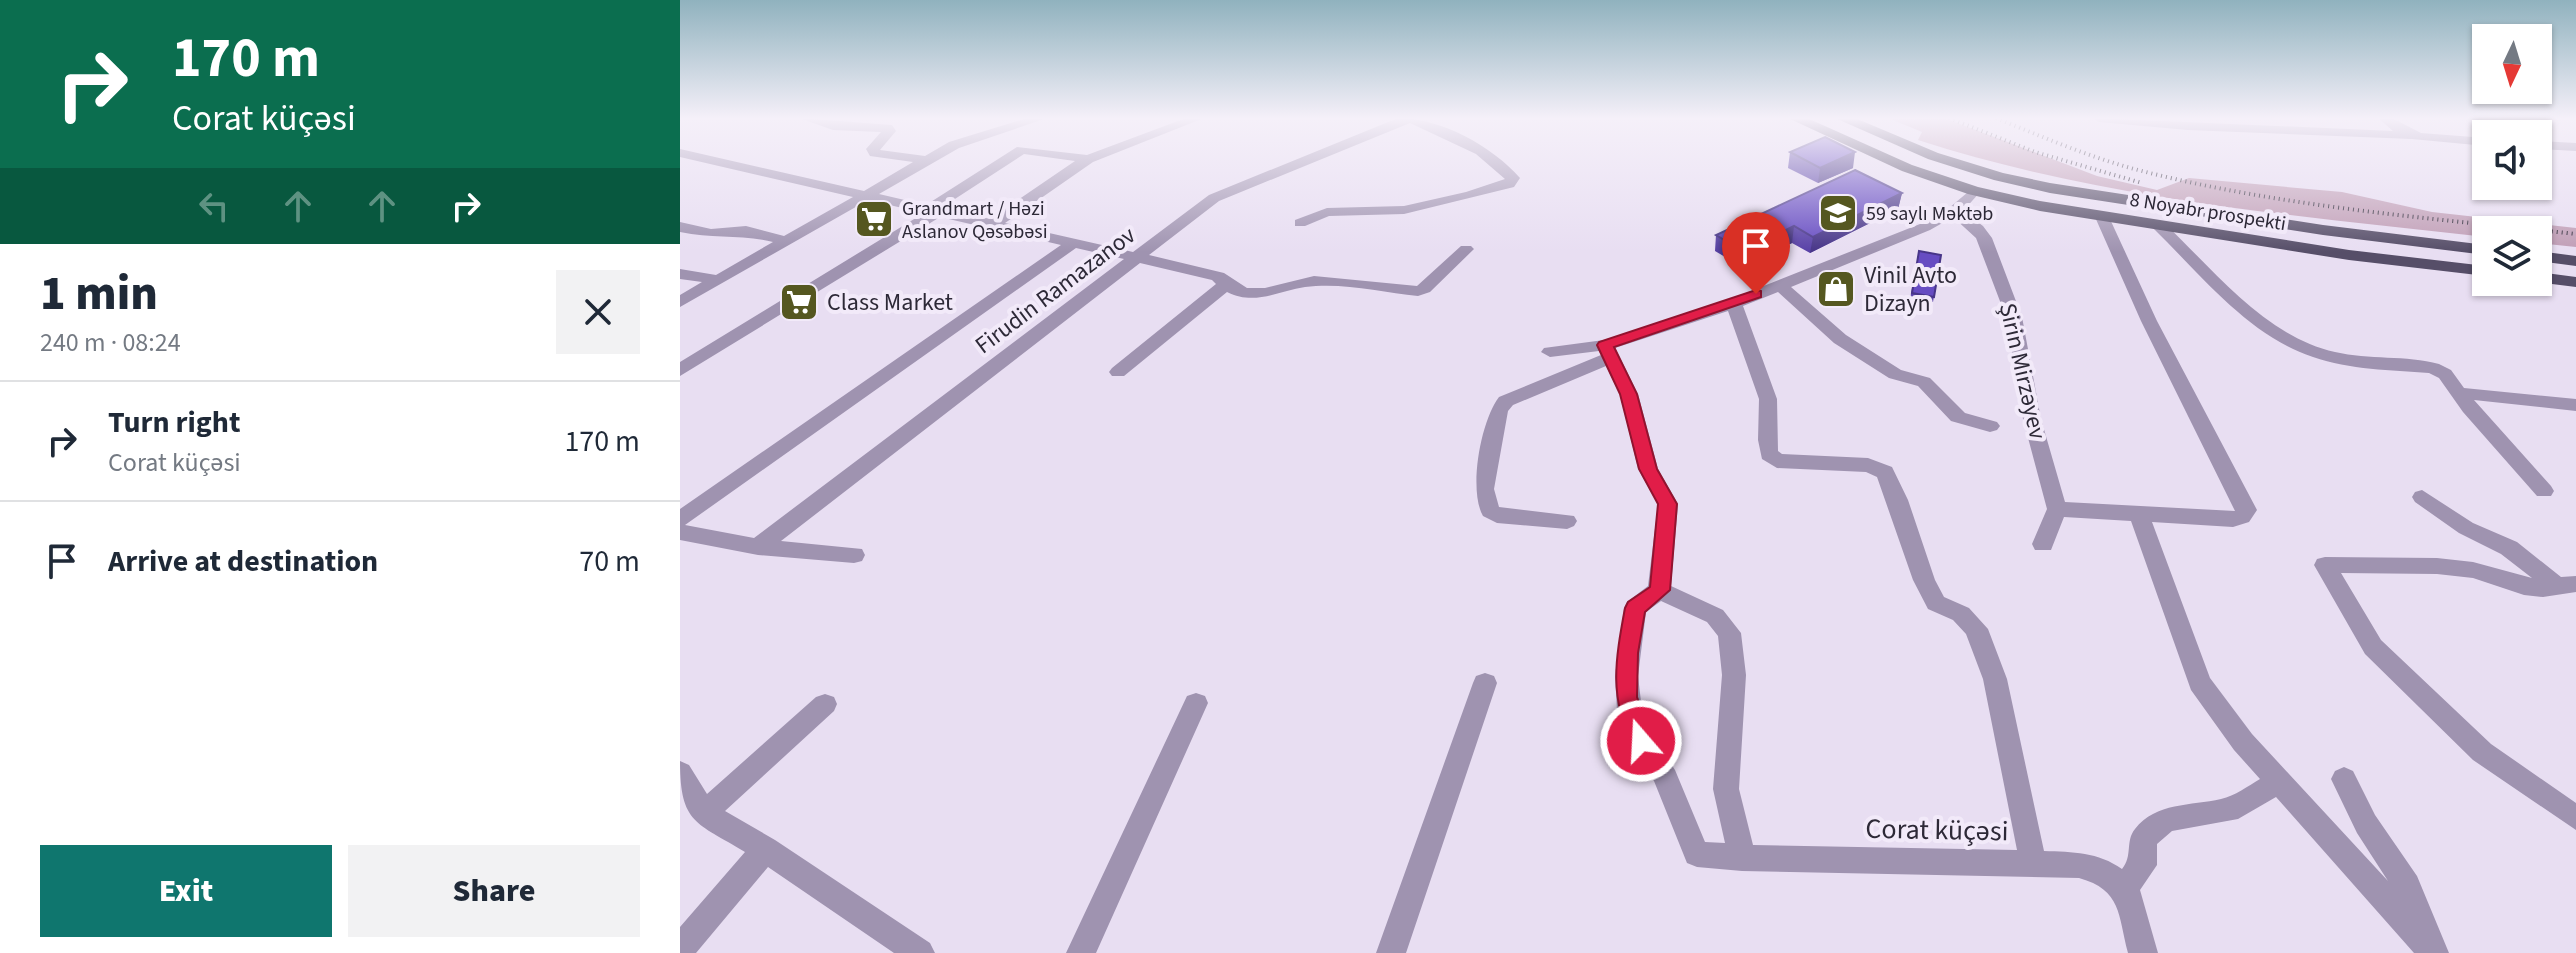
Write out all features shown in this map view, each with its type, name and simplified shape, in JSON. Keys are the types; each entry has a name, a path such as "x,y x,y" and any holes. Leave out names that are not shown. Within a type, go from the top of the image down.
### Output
{"highway":[{"name":"8 Noyabr prospekti","path":"1895,162 1974,191 2102,217 2472,269"},
{"name":"8 Noyabr prospekti","path":"1953,162 2050,188 2323,230 2472,248"},
{"path":"2552,258 2576,261"},
{"path":"2552,279 2576,282"}],"street":[{"path":"722,162 1218,276 1226,284 1245,293 1263,294 1306,281 1418,291 1424,289 1466,249"},
{"path":"680,302 921,162"},
{"path":"680,370 1004,162"},
{"path":"992,225 1083,162"},
{"name":"Firudin Ramazanov","path":"758,547 1214,198 1301,162"},
{"path":"1300,223 1327,212 1404,210 1509,184 1513,178 1495,162"},
{"path":"1567,521 1497,516 1490,511 1484,489 1499,410 1506,401 1608,351 1925,227 1954,211 1974,191"},
{"name":"Şirin Mirzəyev","path":"1954,211 1978,229 1984,238 2014,317 2032,419 2057,509"},
{"path":"2043,544 2057,509 2233,519 2242,517 2247,510 2149,321 2102,217"},
{"path":"680,227 711,234 746,231 787,241"},
{"path":"2160,227 2263,323 2296,345 2319,354 2433,368 2445,374 2470,408 2544,491"},
{"name":"Firudin Ramazanov","path":"680,519 1073,243"},
{"path":"680,274 717,280"},
{"path":"1118,372 1226,284"},
{"path":"1779,285 1840,339 1895,374 1924,382 1958,417 1990,426"},
{"path":"1734,304 1768,399 1765,436 1769,454 1777,461 1868,465 1885,472 1898,500 1924,580 1936,603 1961,614 1976,629 1995,679 2033,862"},
{"path":"1550,352 1608,351"},
{"path":"1608,351 1629,394 1648,469 1668,504 1659,590 1715,616 1729,633 1734,675 1726,789 1742,858"},
{"path":"2461,393 2576,405"},
{"path":"2422,497 2466,528 2509,548 2567,585"},
{"path":"2139,514 2200,683 2243,742 2432,951"},
{"path":"680,532 758,547 854,555"},
{"path":"2567,585 2524,586 2473,570 2437,566 2325,565 2373,647 2482,752 2576,818"},
{"name":"Corat küçəsi","path":"1659,590 1635,608 1627,653 1626,697 1641,741 1660,764 1687,836 1697,854 1742,858 2079,865 2102,871 2125,887"},
{"path":"1391,953 1485,683"},
{"path":"1081,953 1196,703"},
{"path":"704,813 825,704"},
{"path":"680,773 704,813 765,849 918,953"},
{"path":"2344,779 2366,824 2407,886 2432,951"},
{"path":"2143,953 2125,887 2143,865 2144,838 2166,820 2229,810 2281,781"},
{"path":"680,949 765,849"}],"shaded area":[{"path":"1997,162 2061,162 2097,176 2157,190 2189,178 2342,192 2432,212 2472,216 2472,235 2271,213 2128,191"},
{"path":"2552,225 2576,228 2576,247 2552,244"}],"building":[{"path":"1810,162 1832,162 1820,168"},
{"path":"1855,170 1902,193 1813,237 1794,226 1743,251 1716,235"},
{"path":"1919,251 1941,255 1934,297 1912,293"}],"railway":[{"path":"2071,162 2142,183"},
{"path":"2113,162 2192,183 2301,202 2576,234"}],"place":[{"name":"59 saylı Məktəb","path":"1838,213"},
{"name":"Grandmart / Həzi Aslanov Qəsəbəsi","path":"874,219"},
{"name":"Vinil Avto Dizayn","path":"1836,289"},
{"name":"Class Market","path":"799,302"}],"route":[{"path":"1641,741 1626,697 1627,653 1635,608 1659,590 1668,504 1648,469 1629,394 1605,345 1734,304 1756,294"}]}
